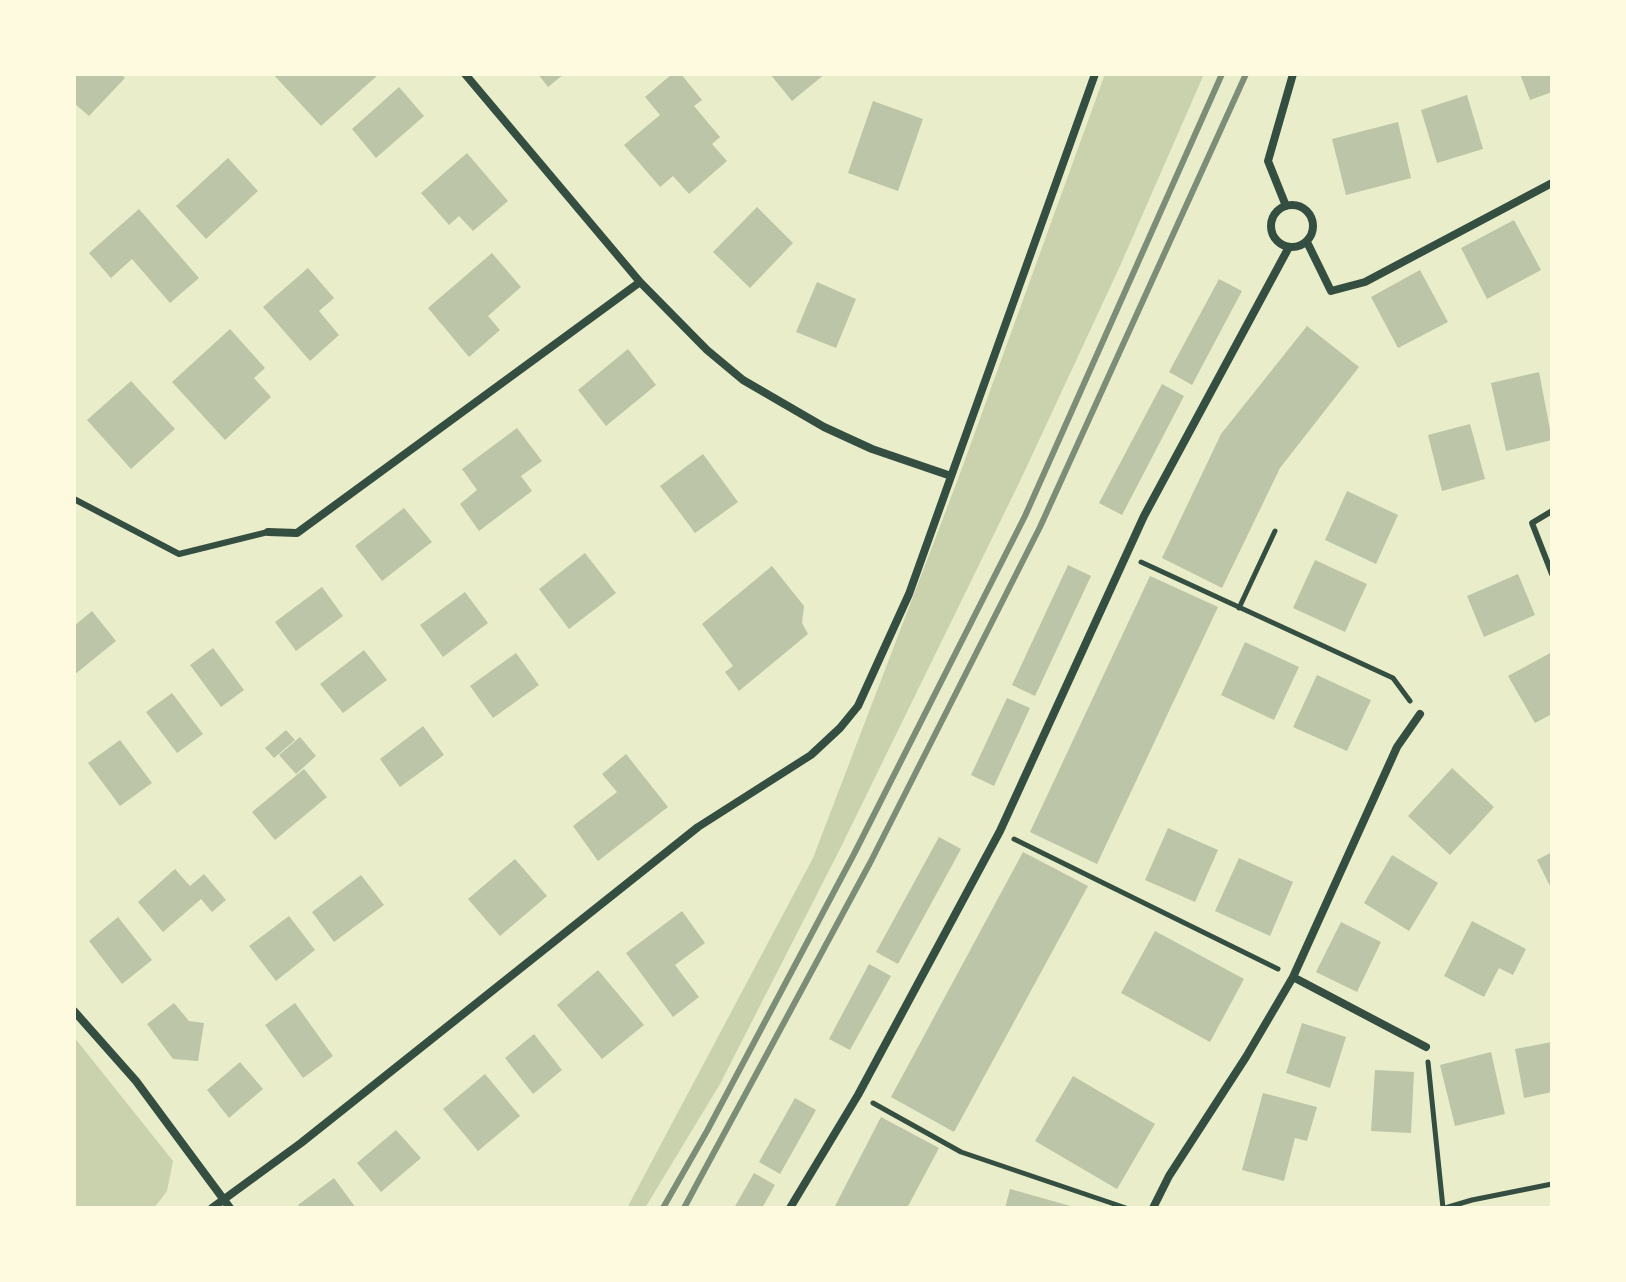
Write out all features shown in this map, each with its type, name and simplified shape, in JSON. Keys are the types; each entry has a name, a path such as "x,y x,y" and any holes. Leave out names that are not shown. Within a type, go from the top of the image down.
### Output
{"street":[{"path":"465,74 640,282 707,350 743,380 824,427 872,449 951,476"},
{"path":"212,1208 226,1205 698,827 811,755 858,706 909,594 1095,74"},
{"path":"1286,206 1268,161 1293,74"},
{"path":"1307,242 1289,247 1280,244 1271,228 1278,210 1295,205 1311,216 1313,224 1307,242 1331,291 1365,282 1552,183"},
{"path":"790,1208 858,1095 1000,831 1144,516 1289,247"},
{"path":"268,532 297,533 640,282"},
{"path":"1153,1208 1169,1176 1246,1057 1293,977 1397,747 1420,714"},
{"path":"1293,977 1426,1047"},
{"path":"74,1011 136,1081 226,1205"}],"lane":[{"path":"74,499 179,554 268,532"},
{"path":"1552,511 1532,523 1552,574"}],"path":[{"path":"1239,608 1275,531"},
{"path":"1126,555 1393,678 1420,714"},
{"path":"1000,831 1293,977"},
{"path":"1426,1047 1444,1208 1552,1184"},
{"path":"858,1095 961,1152 1126,1208"}],"green space":[{"path":"1105,74 1204,74 1120,266 1021,479 840,849 720,1084 645,1208 627,1208 813,858 958,479"},
{"path":"74,1037 173,1161 167,1191 154,1208 74,1208"}],"building":[{"path":"74,74 121,74 125,78 89,116 74,103"},
{"path":"273,74 379,74 321,126"},
{"path":"538,74 564,74 548,87"},
{"path":"672,74 681,74 702,100 694,106 720,137 712,144 727,161 689,194 673,176 660,187 624,145 660,115 645,97"},
{"path":"770,74 825,74 792,101"},
{"path":"1520,74 1552,74 1552,92 1530,100"},
{"path":"399,87 424,116 376,158 352,129"},
{"path":"1467,95 1483,149 1437,163 1421,110"},
{"path":"873,101 923,119 898,191 848,173"},
{"path":"1398,122 1411,178 1346,195 1332,139"},
{"path":"467,153 508,201 473,231 459,216 449,225 421,193"},
{"path":"228,158 258,191 206,239 176,206"},
{"path":"757,207 793,243 750,288 713,252"},
{"path":"139,209 199,278 170,303 132,259 111,278 89,253"},
{"path":"1514,220 1541,270 1487,299 1461,248"},
{"path":"492,253 521,287 488,316 500,330 469,357 428,308"},
{"path":"308,268 334,298 319,311 339,335 310,361 263,307"},
{"path":"1420,270 1448,322 1398,348 1371,297"},
{"path":"1219,279 1242,291 1192,385 1169,372"},
{"path":"817,282 856,299 836,348 796,332"},
{"path":"1307,326 1359,367 1280,468 1222,588 1162,558 1221,434"},
{"path":"230,329 265,368 254,378 271,397 225,440 172,382"},
{"path":"628,349 656,385 606,426 578,390"},
{"path":"1539,372 1552,440 1506,451 1491,383"},
{"path":"131,381 175,429 131,469 87,420"},
{"path":"1162,384 1184,396 1122,515 1099,503"},
{"path":"1470,424 1485,479 1442,491 1428,435"},
{"path":"517,428 542,461 521,476 532,491 479,531 460,504 477,490 462,469"},
{"path":"703,454 738,502 695,533 660,486"},
{"path":"1347,491 1398,515 1376,564 1325,540"},
{"path":"404,508 432,542 382,581 355,546"},
{"path":"585,553 616,593 569,629 539,589"},
{"path":"1315,560 1367,584 1345,632 1293,608"},
{"path":"1068,565 1091,576 1035,696 1012,685"},
{"path":"772,566 804,606 802,623 808,634 739,691 725,672 733,666 702,624"},
{"path":"1518,574 1535,615 1484,637 1467,596"},
{"path":"1150,576 1218,607 1097,864 1030,832"},
{"path":"322,587 343,616 296,651 275,622"},
{"path":"465,592 488,623 443,657 420,625"},
{"path":"92,611 116,641 74,675 74,626"},
{"path":"1245,642 1299,667 1274,720 1221,695"},
{"path":"213,648 244,690 221,707 190,665"},
{"path":"364,650 387,680 343,713 320,684"},
{"path":"1552,652 1552,714 1535,723 1508,676"},
{"path":"516,653 539,685 493,718 470,686"},
{"path":"1317,675 1371,700 1347,751 1293,727"},
{"path":"172,693 203,734 177,753 146,712"},
{"path":"1007,698 1030,708 994,786 971,775"},
{"path":"423,726 444,755 400,787 380,759"},
{"path":"286,730 295,740 274,758 265,748"},
{"path":"300,737 316,756 296,774 279,755"},
{"path":"120,740 152,783 120,806 88,763"},
{"path":"626,754 668,807 598,861 573,826 617,792 602,774"},
{"path":"1452,768 1494,807 1450,855 1408,816"},
{"path":"304,769 327,797 275,840 252,812"},
{"path":"1168,828 1218,850 1195,902 1145,880"},
{"path":"939,837 961,849 898,964 876,952"},
{"path":"1023,852 1088,886 954,1132 891,1097"},
{"path":"1552,852 1552,890 1537,860"},
{"path":"1392,855 1438,883 1409,931 1364,903"},
{"path":"1239,858 1293,882 1270,936 1215,911"},
{"path":"515,859 547,896 500,936 468,899"},
{"path":"175,869 190,886 204,874 226,900 212,912 201,899 163,932 138,902"},
{"path":"361,875 384,905 334,942 312,912"},
{"path":"682,911 705,943 675,965 699,997 673,1017 626,953"},
{"path":"289,916 315,950 276,981 249,946"},
{"path":"118,917 152,960 122,984 89,941"},
{"path":"1472,921 1526,949 1513,975 1499,968 1484,997 1444,976"},
{"path":"1341,922 1381,942 1357,992 1316,972"},
{"path":"1155,931 1244,979 1210,1042 1121,993"},
{"path":"869,964 891,976 850,1050 829,1039"},
{"path":"598,970 644,1025 602,1059 557,1005"},
{"path":"174,1003 189,1021 204,1023 198,1061 173,1059 147,1024"},
{"path":"295,1003 333,1056 303,1078 265,1025"},
{"path":"1302,1023 1346,1037 1330,1088 1286,1073"},
{"path":"534,1034 562,1070 533,1094 505,1058"},
{"path":"1552,1042 1552,1092 1524,1098 1515,1049"},
{"path":"1491,1052 1505,1114 1455,1126 1440,1065"},
{"path":"240,1062 263,1089 229,1118 207,1090"},
{"path":"1375,1070 1414,1072 1411,1133 1371,1131"},
{"path":"485,1074 520,1116 478,1151 443,1109"},
{"path":"1073,1076 1155,1124 1117,1189 1035,1141"},
{"path":"1263,1093 1317,1107 1307,1141 1295,1138 1284,1181 1242,1170"},
{"path":"795,1098 816,1110 780,1174 759,1162"},
{"path":"881,1117 939,1148 907,1208 834,1208"},
{"path":"396,1130 421,1158 381,1192 357,1163"},
{"path":"754,1173 775,1185 762,1208 734,1208"},
{"path":"334,1178 356,1208 300,1208 298,1205"},
{"path":"1010,1189 1074,1207 1074,1208 1005,1208"}],"railway":[{"path":"663,1208 854,854 1025,516 1222,74"},
{"path":"684,1208 870,863 1040,527 1246,74"}]}
